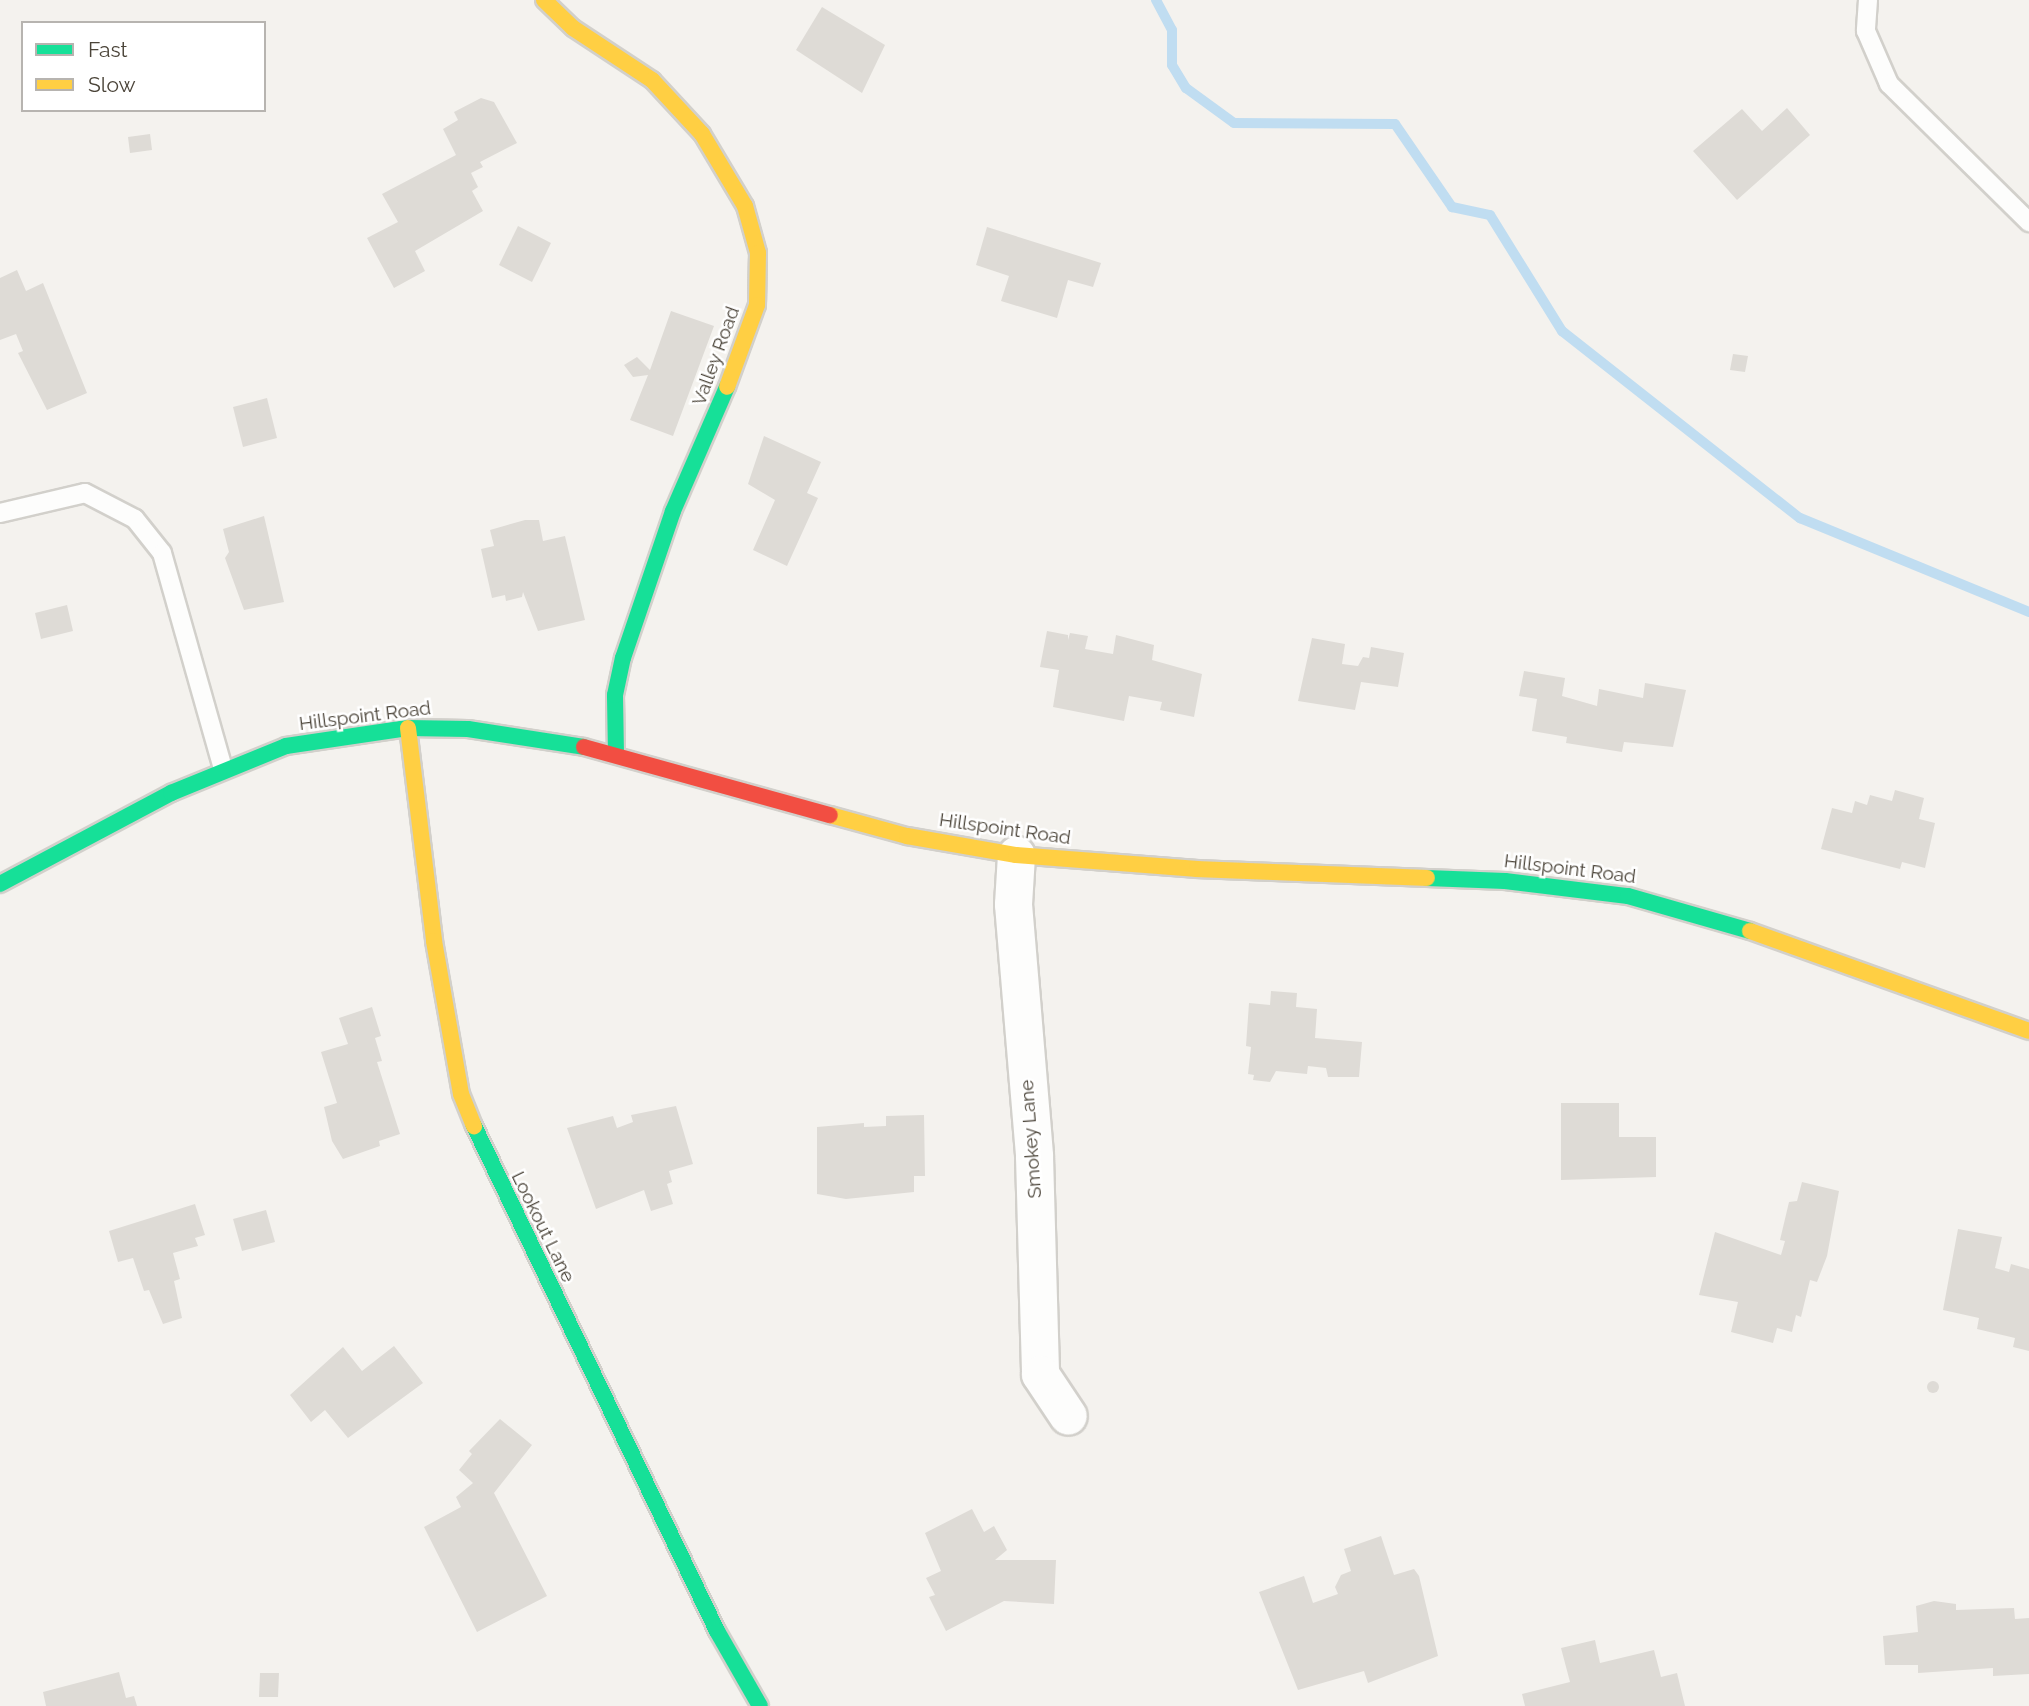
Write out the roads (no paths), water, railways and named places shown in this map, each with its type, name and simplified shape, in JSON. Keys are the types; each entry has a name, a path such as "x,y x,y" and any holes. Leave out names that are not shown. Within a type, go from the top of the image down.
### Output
{"street":[{"name":"Valley Road","path":"544,0 573,28 652,80 702,134 745,206 758,253 757,305 749,336 673,511 623,658 615,695 616,754"},
{"name":"Hillspoint Road","path":"0,884 223,769 286,746 408,728 513,733 616,754 907,836 1016,855 1197,869 1505,881 1628,896 1737,926 2029,1031"},
{"name":"Lookout Lane","path":"408,728 433,941 461,1094 488,1161 711,1619 760,1706"},
{"name":"Smokey Lane","path":"1016,855 1013,904 1034,1156 1040,1374 1068,1416"}],"lane":[{"path":"1868,0 1866,31 1889,83 2029,222"},
{"path":"0,513 85,493 135,519 162,553 223,769"}],"waterway":[{"path":"1156,0 1172,30 1172,65 1186,88 1234,123 1395,124 1452,207 1490,215 1562,331 1800,518 2029,612"}]}
